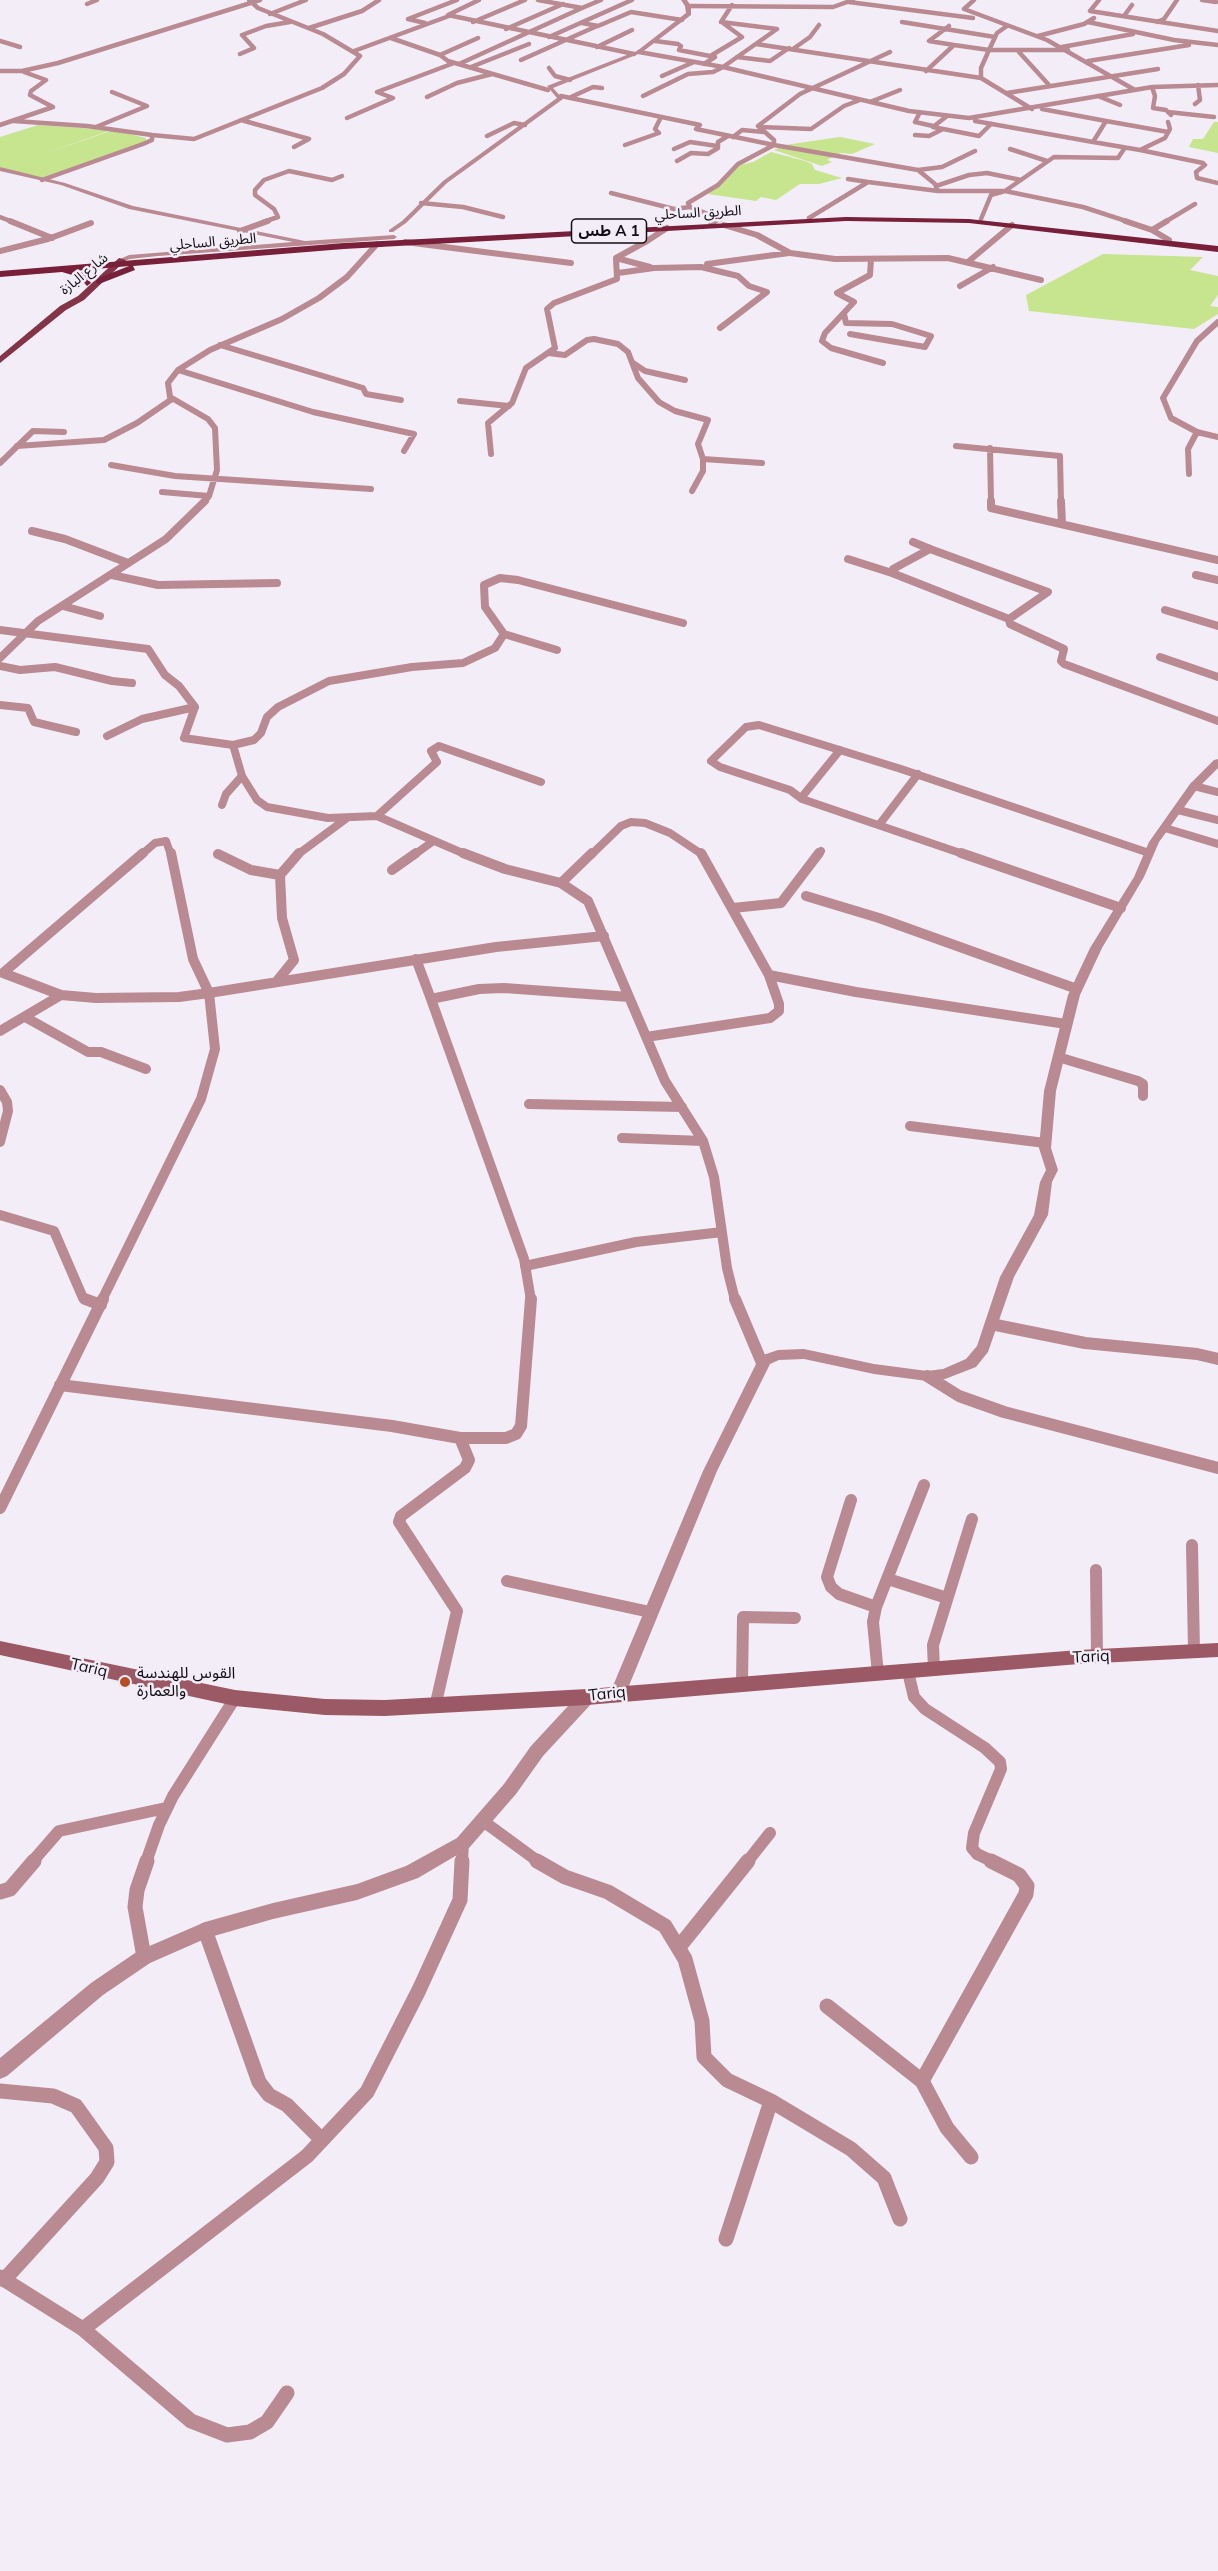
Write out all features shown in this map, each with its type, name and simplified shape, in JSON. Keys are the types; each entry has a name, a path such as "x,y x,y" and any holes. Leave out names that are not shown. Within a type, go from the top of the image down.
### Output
{"highway":[{"name":"الطريق الساحلي","path":"0,272 325,243 711,222 921,215 981,219 1218,247"},
{"name":"الطريق الساحلي","path":"0,272 377,244 405,232 632,230 890,219 1012,225 1218,247"},
{"path":"405,232 470,235"},
{"path":"99,281 163,260"},
{"path":"53,269 79,273 87,284"}],"main road":[{"name":"شارع البازة","path":"0,360 99,281 116,262"},
{"name":"شارع البازة","path":"63,309 72,297 116,262"},
{"name":"Tariq","path":"0,1648 235,1698 325,1707 435,1707 1096,1657 1218,1650"}],"street":[{"path":"87,4 97,0"},
{"path":"0,71 22,71 159,33 250,1 260,0"},
{"path":"270,14 306,0"},
{"path":"309,28 362,11 379,0"},
{"path":"425,23 408,19 457,0 471,3"},
{"path":"449,16 453,11 479,0"},
{"path":"473,22 525,0"},
{"path":"538,0 582,8"},
{"path":"506,29 573,0"},
{"path":"347,118 392,99 377,92 456,64 601,0"},
{"path":"549,37 632,0"},
{"path":"974,0 964,9 1038,36 1068,50 1135,90"},
{"path":"1091,0 1099,0"},
{"path":"1099,0 1090,10 1218,31"},
{"path":"1062,48 1138,33 1164,19 1177,0"},
{"path":"1202,0 1216,2"},
{"path":"14,121 96,127 192,140 309,94 335,81 360,56 309,28 270,14 250,1"},
{"path":"549,90 549,87 637,53 688,14 686,3 732,5 761,3 833,7 851,1 882,8 977,18"},
{"path":"722,22 721,20 732,5"},
{"path":"1124,16 1132,5"},
{"path":"521,60 631,12 682,20"},
{"path":"1038,36 1088,22 1100,13"},
{"path":"354,51 449,16 597,47 723,67 920,112 969,118 1124,149 1140,150 1204,164 1196,172 1197,178 1218,183"},
{"path":"983,17 946,28 929,41 1018,52 1068,50"},
{"path":"240,54 254,48 242,35 266,26 293,22"},
{"path":"643,96 688,74 713,72 723,67 777,28 722,22"},
{"path":"655,41 678,44 681,46 679,50 712,55 742,37 722,22"},
{"path":"902,22 995,37"},
{"path":"1088,22 1184,42 1218,45"},
{"path":"582,23 598,26"},
{"path":"720,51 770,61 810,38 819,25"},
{"path":"981,78 981,68 995,37 1007,26"},
{"path":"1184,42 1194,28"},
{"path":"597,47 633,30"},
{"path":"391,38 440,55 456,64 549,90 561,96 700,125 696,129 774,145 918,170 942,167 975,151"},
{"path":"440,55 478,38"},
{"path":"0,41 20,47"},
{"path":"1088,62 1194,43"},
{"path":"471,68 529,44"},
{"path":"756,44 981,78 1034,108 1168,132"},
{"path":"926,71 954,45"},
{"path":"774,145 774,140 758,124 813,88 890,52"},
{"path":"1018,52 1049,85"},
{"path":"473,55 490,60"},
{"path":"704,64 715,57 712,55"},
{"path":"662,76 694,62"},
{"path":"549,68 555,76 570,80"},
{"path":"1007,93 1158,69"},
{"path":"0,125 53,107 30,95 31,91 45,80 22,71"},
{"path":"427,97 457,83 473,81 492,74"},
{"path":"1195,104 1200,100 1198,85"},
{"path":"969,118 1152,87 1218,85"},
{"path":"571,97 593,87 602,88"},
{"path":"1152,87 1155,96 1153,108 1214,117"},
{"path":"869,102 900,90"},
{"path":"96,127 147,106 112,92"},
{"path":"405,232 421,202 561,96"},
{"path":"1097,96 1120,105"},
{"path":"677,161 691,153 706,155 717,146 718,142 742,130 811,129 844,106 860,99"},
{"path":"920,112 915,122 979,136 992,124"},
{"path":"1168,112 1174,117"},
{"path":"933,126 947,116"},
{"path":"626,145 659,133 655,129 661,117"},
{"path":"241,120 309,139 294,147"},
{"path":"1093,142 1106,121"},
{"path":"1140,150 1164,139 1168,132 1168,122"},
{"path":"487,136 514,123 525,125"},
{"path":"915,135 929,136 942,129"},
{"path":"42,180 143,144 152,140 152,135"},
{"path":"674,149 690,142 717,146"},
{"path":"690,207 688,203 718,185 738,164 774,145"},
{"path":"1010,149 1047,161"},
{"path":"981,219 991,195 1005,191 1047,161 1056,157 1118,158 1124,149"},
{"path":"0,169 63,184 131,208 283,241 302,243 405,232 571,263"},
{"path":"918,170 937,188"},
{"path":"240,231 278,217 274,209 268,207 255,195 255,190 264,180 290,171 332,180 342,176"},
{"path":"937,188 969,175 987,173 1021,180"},
{"path":"848,179 937,188 1005,191 1083,207 1152,230 1169,240"},
{"path":"809,218 868,182"},
{"path":"610,193 674,209 690,207 720,219 711,222"},
{"path":"421,202 464,207 503,217"},
{"path":"1152,230 1195,204"},
{"path":"0,218 52,238"},
{"path":"0,251 52,238 91,223"},
{"path":"724,225 757,235 790,253"},
{"path":"969,261 1012,225"},
{"path":"616,258 667,228"},
{"path":"632,230 648,241"},
{"path":"116,262 129,256 283,241"},
{"path":"0,658 23,634 174,532 209,496 214,478 217,437 213,424 172,399 167,389 178,370 220,345 282,319 320,298 347,277 377,244"},
{"path":"618,273 654,267 694,266 790,253 835,259 894,257 969,261 1041,279"},
{"path":"616,258 654,267"},
{"path":"491,453 488,423 509,406 523,373 537,358 555,348 548,306 614,281 618,273 616,258"},
{"path":"870,259 870,275 837,293 854,301 822,337 826,345 883,363"},
{"path":"694,266 738,276 749,286 767,292 720,328"},
{"path":"960,286 993,267"},
{"path":"844,314 846,322 892,324 931,336 930,342 925,347 850,333"},
{"path":"1218,322 1197,341 1163,398 1171,418 1197,432 1218,436"},
{"path":"548,353 565,355 587,340 603,339 623,347 633,363 638,378 658,402 675,411 708,420 698,444 703,459 703,471 692,491"},
{"path":"220,345 363,388 366,394 401,400"},
{"path":"633,363 645,370 685,380"},
{"path":"178,370 313,412 412,433 414,435 404,452"},
{"path":"17,446 104,440 137,423 172,399"},
{"path":"460,401 509,406"},
{"path":"0,463 33,431 64,432"},
{"path":"1189,474 1188,449 1197,432"},
{"path":"956,446 1060,456 1062,524"},
{"path":"990,448 989,502 991,507 1218,560"},
{"path":"703,459 762,463"},
{"path":"111,465 175,476 371,489"},
{"path":"162,492 209,496"},
{"path":"32,531 65,539 128,563"},
{"path":"913,542 1048,592 1009,620"},
{"path":"892,573 893,569 930,549"},
{"path":"848,559 892,573 1009,620 1010,624 1064,649 1061,661 1064,664 1218,721"},
{"path":"112,575 158,585 278,583"},
{"path":"1196,575 1218,580"},
{"path":"557,650 504,634 485,607 484,585 500,578 518,580 683,623"},
{"path":"63,606 100,616"},
{"path":"1165,610 1218,626"},
{"path":"0,630 146,648 155,657 165,675 179,686 195,707"},
{"path":"195,707 185,731 186,739 233,745 254,740 261,733 267,717 278,707 329,681 412,667 463,663 495,648 504,634"},
{"path":"1160,657 1218,677"},
{"path":"0,666 20,670 55,667 112,681 132,683"},
{"path":"0,705 28,708 34,722 76,732"},
{"path":"107,736 142,719 195,707"},
{"path":"1121,908 801,798 790,790 720,767 711,761 746,727 753,724 918,774 1149,853"},
{"path":"233,745 242,776 257,800 267,807 303,816 348,818 377,816 432,842 505,869 561,883 588,901 665,1081 703,1141 714,1177 736,1309 762,1363"},
{"path":"377,816 437,762 431,751 439,746 541,782"},
{"path":"801,798 840,750"},
{"path":"618,1693 710,1472 762,1363 778,1354 804,1354 874,1369 927,1376 945,1374 971,1364 983,1348 1007,1277 1041,1215 1046,1182 1052,1170 1045,1143 1050,1091 1077,989 1096,948 1121,908 1149,853 1194,786 1218,762"},
{"path":"879,825 918,774"},
{"path":"222,805 226,794 242,776"},
{"path":"1194,786 1218,792"},
{"path":"1178,810 1218,820"},
{"path":"277,981 294,960 282,918 280,875 298,855 348,818"},
{"path":"561,883 621,826 638,822 670,833 702,854 733,909 769,975 779,1004 779,1011 770,1017 646,1036"},
{"path":"1165,828 1218,844"},
{"path":"0,1508 78,1345 101,1305 201,1099 214,1049 209,993 193,959 169,843 166,841 155,843 1,972 61,995 120,999 179,997 209,993 496,946 604,936"},
{"path":"392,870 432,842"},
{"path":"733,909 781,903 821,851"},
{"path":"218,854 251,870 280,875"},
{"path":"806,896 879,918 1077,989"},
{"path":"60,1385 392,1426 460,1438 506,1438 516,1434 521,1425 532,1306 525,1266 416,959"},
{"path":"769,975 856,992 1066,1024"},
{"path":"430,999 479,989 504,987 629,997"},
{"path":"0,1030 61,995"},
{"path":"25,1017 88,1052 101,1052 146,1069"},
{"path":"1058,1057 1138,1081 1143,1084 1143,1096"},
{"path":"0,1090 8,1102 0,1142"},
{"path":"529,1104 682,1107"},
{"path":"910,1126 1045,1143"},
{"path":"622,1138 703,1141"},
{"path":"0,1215 54,1231 83,1298 101,1305"},
{"path":"525,1266 636,1242 722,1232"},
{"path":"991,1324 1085,1343 1176,1354 1197,1354 1218,1359"},
{"path":"927,1376 958,1396 1004,1412 1218,1468"},
{"path":"435,1707 457,1611 449,1595 404,1533 399,1522 401,1516 459,1475 465,1468 469,1460 460,1438"},
{"path":"878,1674 873,1622 876,1607 924,1485"},
{"path":"851,1500 827,1577 831,1587 839,1594 876,1607"},
{"path":"934,1670 933,1645 972,1519"},
{"path":"1192,1545 1194,1651"},
{"path":"1096,1570 1096,1657"},
{"path":"888,1579 947,1598"},
{"path":"507,1581 650,1612"},
{"path":"742,1684 743,1617 795,1618"},
{"path":"908,1672 914,1697 925,1709 985,1748 1000,1762 1000,1769 974,1833 972,1848 977,1854 1019,1875 1027,1886 1026,1894 922,2081"},
{"path":"0,2070 97,1989 144,1957 205,1930 273,1911 357,1892 412,1872 463,1843 537,1751 587,1697"},
{"path":"144,1957 135,1907 137,1890 166,1808 235,1698"},
{"path":"0,1892 10,1889 59,1831 166,1808"},
{"path":"483,1821 534,1860 555,1872 637,1906 664,1926 679,1947 702,2021 704,2057 727,2080 771,2101 851,2150 884,2178 900,2219"},
{"path":"679,1947 770,1833"},
{"path":"83,2329 307,2156 367,2092 419,1990 460,1900 463,1843"},
{"path":"205,1930 259,2082 269,2095 287,2105 322,2140"},
{"path":"827,2006 922,2081 947,2128 971,2157"},
{"path":"0,2091 53,2096 75,2106 95,2130 106,2148 107,2162 97,2178 2,2279 83,2329 191,2421 227,2435 250,2432 267,2422 287,2393"},
{"path":"726,2239 771,2101"}],"green space":[{"path":"1214,122 1218,122 1218,153 1189,147 1193,139 1203,139"},
{"path":"38,125 111,130 36,157 113,130 146,138 145,142 41,179 0,167 0,137"},
{"path":"840,137 875,144 852,154 841,153 827,160 832,162 822,166 774,150 785,145"},
{"path":"771,152 805,161 812,164 815,170 842,178 819,184 800,184 776,200 761,197 756,201 708,194 740,165 753,162"},
{"path":"1103,254 1203,257 1190,270 1218,276 1218,295 1210,306 1218,307 1218,314 1194,329 1029,311 1026,295"}],"place":[{"name":"القوس للهندسة والعمارة","path":"125,1682"}]}
